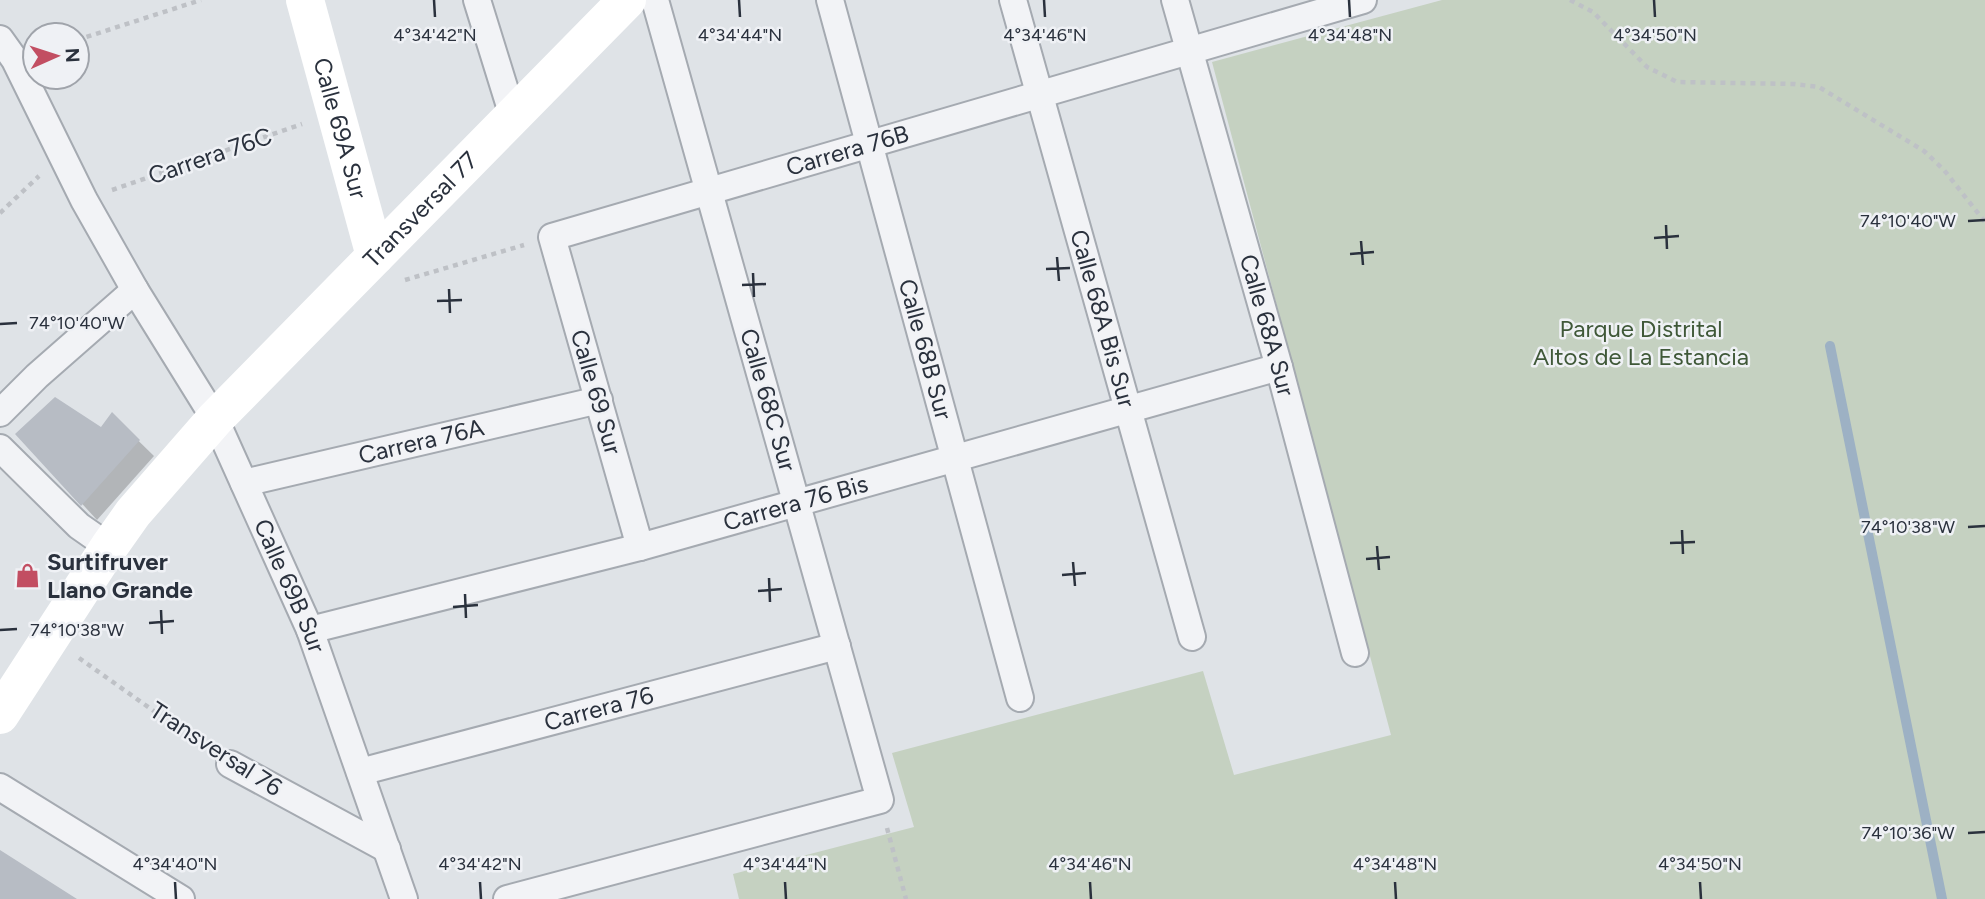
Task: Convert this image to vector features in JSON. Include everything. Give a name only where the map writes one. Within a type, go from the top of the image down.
[{"type":"street","name":"Calle 69A Sur","points":[[305,0],[336,112],[385,269]]},
{"type":"street","points":[[477,0],[513,116]]},
{"type":"street","name":"Transversal 77","points":[[0,715],[133,513],[215,419],[385,269],[513,116],[627,0]]},
{"type":"street","name":"Calle 68C Sur","points":[[655,0],[880,800]]},
{"type":"street","name":"Calle 68B Sur","points":[[830,0],[1020,698]]},
{"type":"street","name":"Calle 68A Bis Sur","points":[[1013,0],[1192,637]]},
{"type":"street","name":"Calle 68A Sur","points":[[1175,0],[1279,367],[1355,653]]},
{"type":"street","name":"Carrera 76B","points":[[552,237],[1363,0]]},
{"type":"street","name":"Calle 69B Sur","points":[[0,39],[15,60],[84,200],[135,290],[215,419],[310,630],[404,899]]},
{"type":"street","name":"Calle 69 Sur","points":[[552,237],[640,547]]},
{"type":"street","points":[[0,413],[37,376],[135,290]]},
{"type":"street","name":"Carrera 76 Bis","points":[[310,630],[640,547],[1279,367]]},
{"type":"street","name":"Carrera 76A","points":[[244,483],[598,400]]},
{"type":"street","points":[[0,448],[79,526],[109,547]]},
{"type":"street","name":"Carrera 76","points":[[360,772],[837,646]]},
{"type":"street","name":"Transversal 76","points":[[230,764],[387,849]]},
{"type":"street","points":[[0,787],[181,899]]},
{"type":"street","points":[[507,899],[880,800]]},
{"type":"path","points":[[91,35],[201,0]]},
{"type":"path","points":[[1570,0],[1593,12],[1647,67],[1676,82],[1794,84],[1819,87],[1924,151],[1944,170],[1985,222]]},
{"type":"path","name":"Carrera 76C","points":[[84,200],[336,112]]},
{"type":"path","points":[[0,213],[63,155]]},
{"type":"path","points":[[385,269],[552,237]]},
{"type":"path","name":"Transversal 76","points":[[51,638],[230,764]]},
{"type":"path","points":[[880,800],[906,899]]},
{"type":"green space","name":"Parque Distrital Altos de La Estancia","points":[[1442,0],[1985,0],[1985,899],[739,899],[733,874],[914,827],[892,753],[1203,671],[1234,775],[1391,735],[1212,62]]},
{"type":"building","points":[[55,397],[101,427],[112,412],[140,440],[81,506],[15,434]]},
{"type":"building","points":[[0,850],[77,899],[0,899]]},
{"type":"waterway","points":[[1830,346],[1942,899]]},
{"type":"place","name":"Surtifruver Llano Grande","points":[[27,576]]}]
